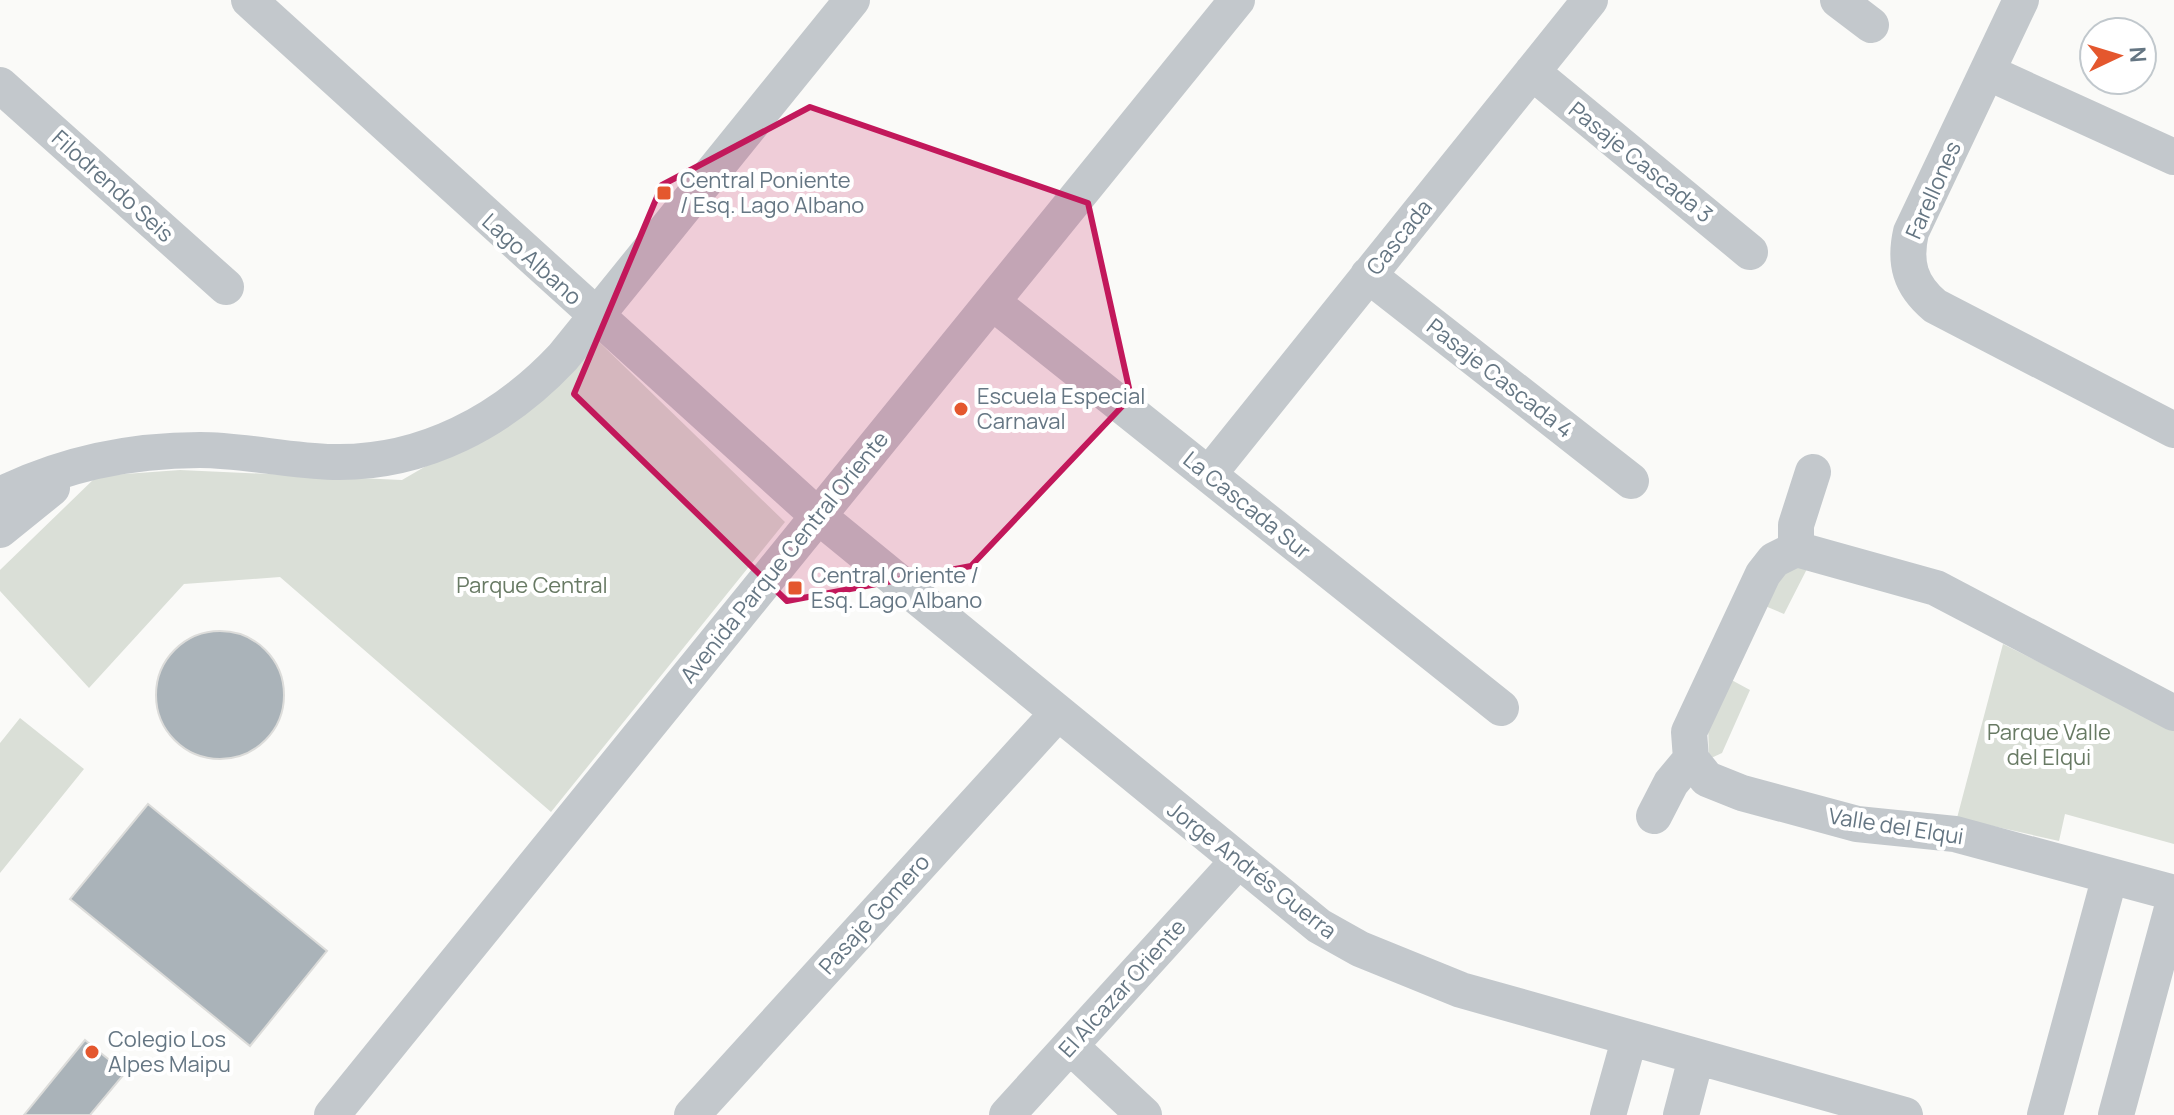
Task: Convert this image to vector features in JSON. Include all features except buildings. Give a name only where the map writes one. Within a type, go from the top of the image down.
[{"type":"street","name":"Lago Albano","points":[[249,0],[817,515]]},
{"type":"street","points":[[0,495],[53,473],[102,459],[179,451],[335,462],[406,454],[459,435],[503,412],[541,381],[852,0]]},
{"type":"street","name":"Avenida Parque Central Oriente","points":[[332,1115],[1237,0]]},
{"type":"street","name":"Cascada","points":[[1209,474],[1590,0]]},
{"type":"street","points":[[1838,0],[1871,25]]},
{"type":"street","name":"Farellones","points":[[2021,0],[1911,232],[1907,263],[1912,279],[1935,306],[2174,430]]},
{"type":"street","name":"Pasaje Cascada 3","points":[[1532,72],[1750,252]]},
{"type":"street","points":[[1987,72],[2174,157]]},
{"type":"street","name":"Filodrendo Seis","points":[[2,89],[226,287]]},
{"type":"street","name":"Pasaje Cascada 4","points":[[1368,275],[1631,481]]},
{"type":"street","name":"La Cascada Sur","points":[[992,302],[1501,708]]},
{"type":"street","points":[[0,530],[55,486],[102,459]]},
{"type":"street","points":[[1796,549],[1796,525],[1813,472]]},
{"type":"street","name":"Jorge Andrés Guerra","points":[[817,515],[1237,862],[1319,926],[1360,949],[1461,990],[1629,1040],[1905,1115]]},
{"type":"street","points":[[1654,816],[1671,783],[1691,759],[1688,746],[1694,719],[1763,574],[1774,560],[1796,549],[1903,576],[1936,588],[2174,713]]},
{"type":"street","name":"Pasaje Gomero","points":[[692,1115],[1057,714]]},
{"type":"street","name":"Valle del Elqui","points":[[1691,759],[1707,779],[1742,793],[1857,824],[1955,834],[2174,893]]},
{"type":"street","name":"El Alcazar Oriente","points":[[1007,1115],[1237,862]]},
{"type":"street","points":[[2045,1115],[2110,876]]},
{"type":"street","points":[[2116,1115],[2174,901]]},
{"type":"street","points":[[1608,1115],[1629,1040]]},
{"type":"street","points":[[1070,1046],[1144,1115]]},
{"type":"street","points":[[1681,1115],[1696,1058]]},
{"type":"highlighted area","points":[[810,107],[1088,203],[1131,397],[971,566],[787,601],[574,394],[662,185]]},
{"type":"green space","name":"Parque Central","points":[[593,336],[785,522],[551,812],[280,577],[184,584],[89,688],[0,591],[0,570],[97,476],[180,470],[402,480],[531,405]]},
{"type":"green space","points":[[1790,562],[1809,565],[1784,614],[1758,603]]},
{"type":"green space","name":"Parque Valle del Elqui","points":[[2003,644],[2174,729],[2174,844],[2065,814],[2059,841],[1957,818]]},
{"type":"green space","points":[[1726,677],[1750,690],[1722,753],[1709,759],[1708,723]]},
{"type":"green space","points":[[20,718],[84,769],[0,873],[0,743]]},
{"type":"place","name":"Central Poniente / Esq. Lago Albano","points":[[664,193]]},
{"type":"place","name":"Escuela Especial Carnaval","points":[[961,409]]},
{"type":"place","name":"Central Oriente / Esq. Lago Albano","points":[[795,588]]},
{"type":"place","name":"Colegio Los Alpes Maipu","points":[[92,1052]]}]
